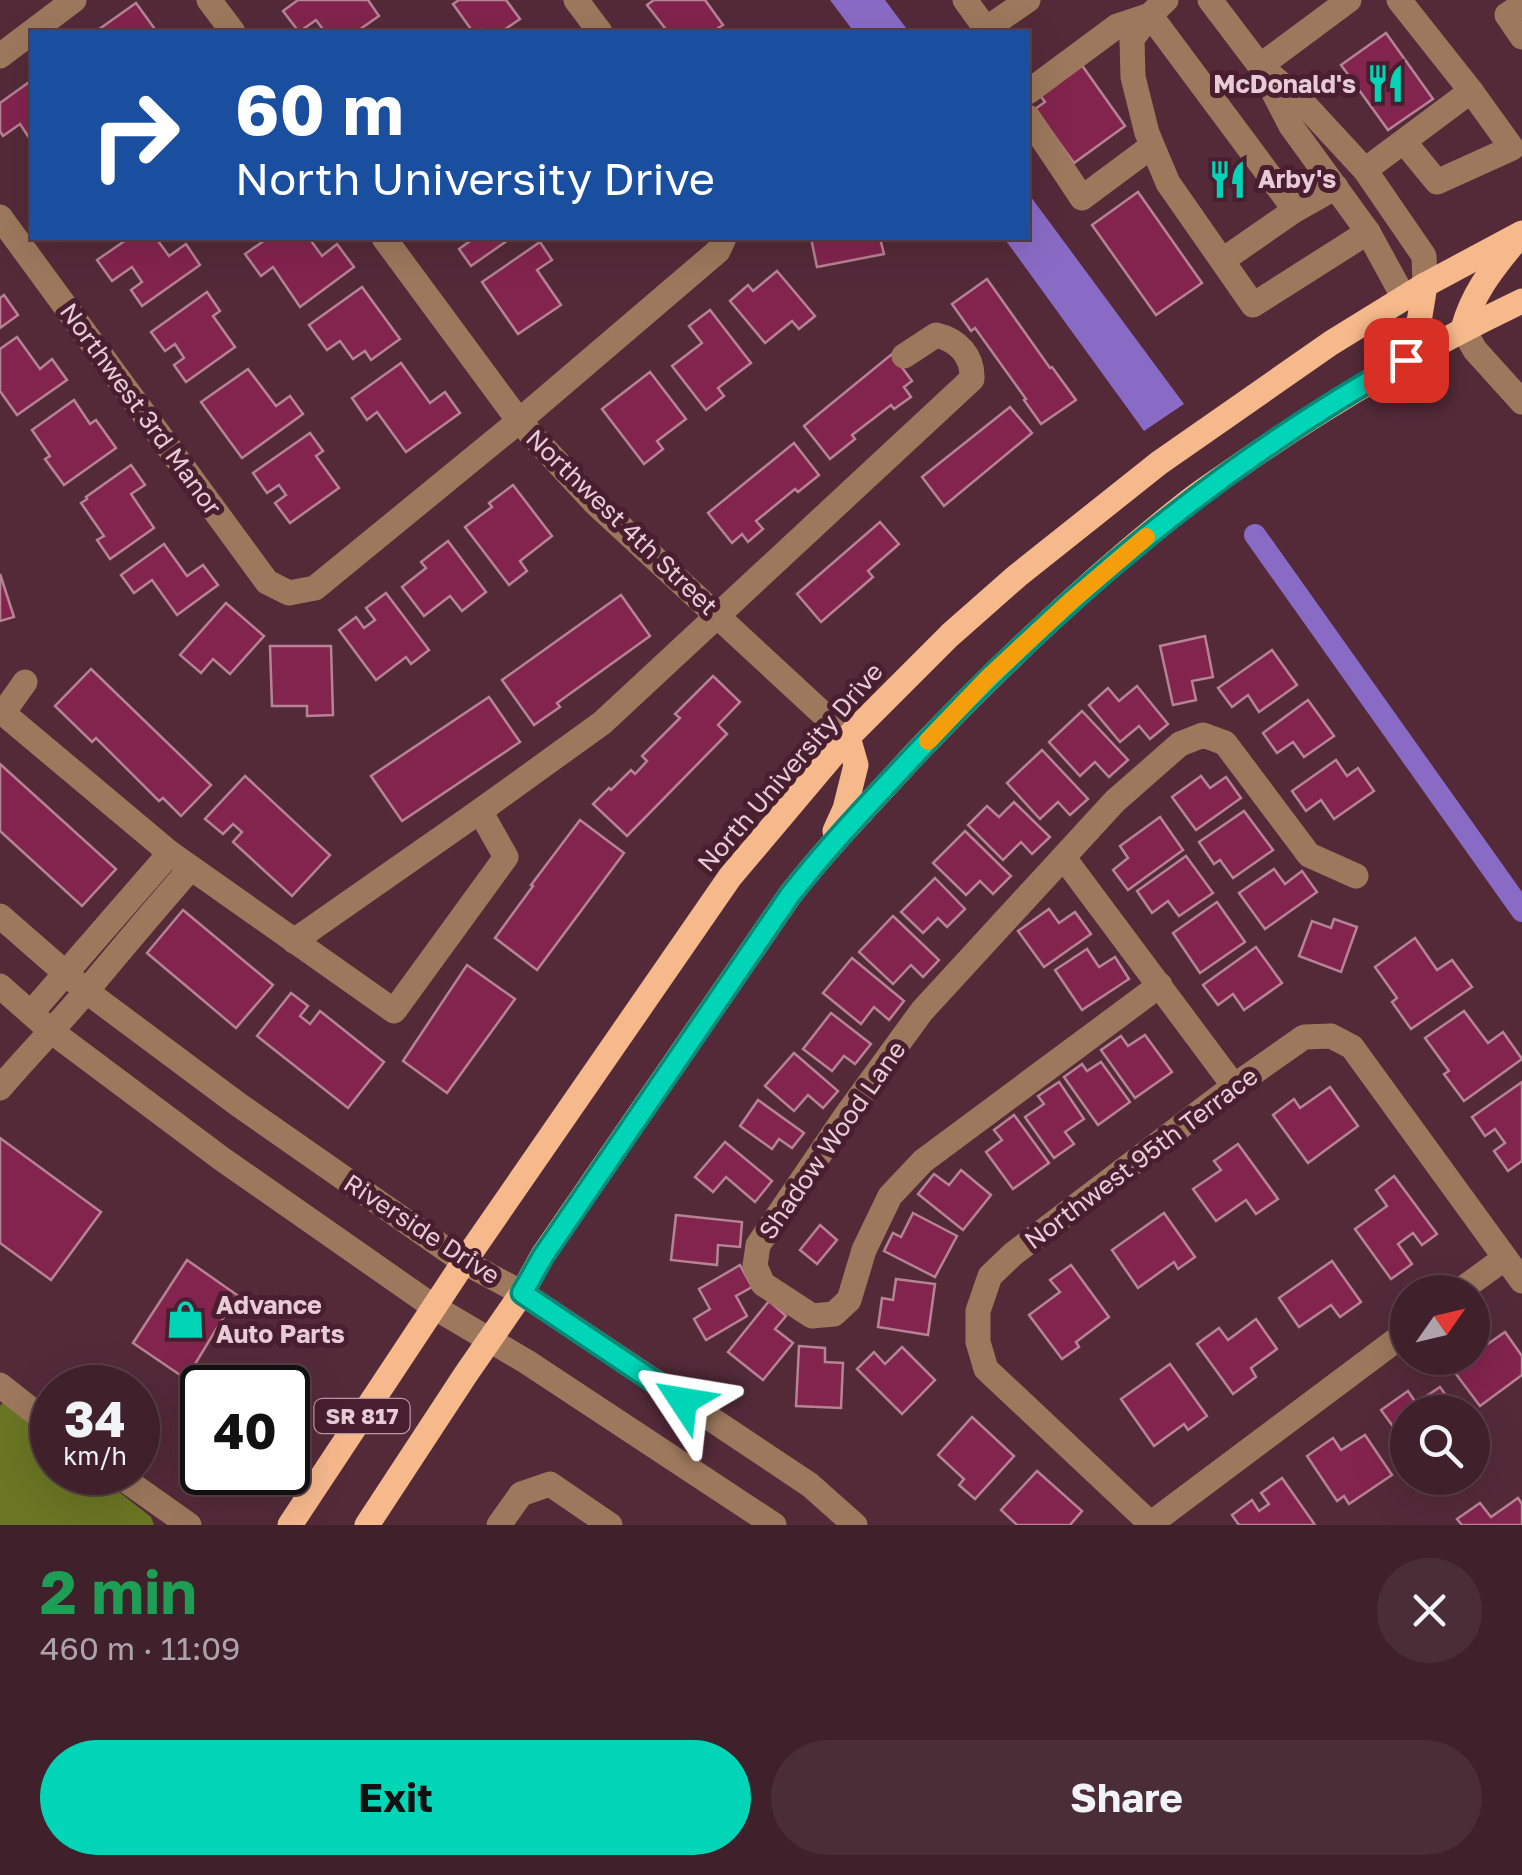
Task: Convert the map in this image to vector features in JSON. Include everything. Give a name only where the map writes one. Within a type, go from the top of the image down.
[{"type":"main road","name":"North University Drive","points":[[290,1525],[464,1262],[730,876],[848,738],[950,635],[1040,555],[1158,463],[1331,343],[1522,233]]},
{"type":"main road","points":[[1463,329],[1469,306],[1483,280],[1522,233]]},
{"type":"main road","points":[[1378,376],[1419,322],[1414,292]]},
{"type":"main road","name":"SR 817","points":[[367,1525],[543,1256],[790,895],[826,849],[988,678],[1186,503],[1295,427],[1378,376],[1522,301]]},
{"type":"main road","points":[[826,849],[845,809],[856,765],[848,738]]},
{"type":"street","points":[[34,30],[74,0]]},
{"type":"street","points":[[209,0],[232,30]]},
{"type":"street","points":[[576,0],[598,30]]},
{"type":"street","points":[[966,0],[986,29],[1028,0]]},
{"type":"street","points":[[1210,0],[1260,66],[1292,126],[1414,292]]},
{"type":"street","points":[[1260,66],[1349,0]]},
{"type":"street","points":[[1399,0],[1512,148],[1437,182],[1404,143]]},
{"type":"street","points":[[1030,91],[1117,26],[1158,8]]},
{"type":"street","points":[[1158,8],[1132,40],[1133,77],[1152,146],[1168,183],[1252,305],[1368,232]]},
{"type":"street","points":[[1158,8],[1295,210]]},
{"type":"street","points":[[0,56],[30,33]]},
{"type":"street","points":[[1260,66],[1305,104],[1365,170],[1424,256],[1414,292]]},
{"type":"street","points":[[1365,170],[1471,91]]},
{"type":"street","points":[[1030,120],[1082,198],[1152,146]]},
{"type":"street","points":[[1223,260],[1336,187]]},
{"type":"street","name":"Northwest 3rd Manor","points":[[0,217],[267,582],[289,593],[315,588],[519,421]]},
{"type":"street","name":"Northwest 4th Street","points":[[385,240],[519,421],[594,502],[848,738]]},
{"type":"street","points":[[519,421],[718,251],[723,240]]},
{"type":"street","points":[[1463,329],[1474,350],[1522,402]]},
{"type":"street","points":[[294,941],[602,724],[972,379],[968,358],[950,338],[936,335],[904,356]]},
{"type":"street","points":[[25,682],[3,713],[181,860],[394,1011],[506,857],[480,811]]},
{"type":"street","name":"Shadow Wood Lane","points":[[1160,985],[923,1162],[890,1196],[864,1250],[849,1300],[834,1314],[812,1316],[763,1284],[755,1266],[758,1245],[922,1011],[1115,800],[1180,744],[1203,735],[1225,744],[1309,855],[1356,876]]},
{"type":"street","points":[[1064,858],[1234,1086]]},
{"type":"street","points":[[31,1013],[65,973],[181,860]]},
{"type":"street","points":[[0,1088],[86,991],[181,860]]},
{"type":"street","name":"Riverside Drive","points":[[0,916],[86,991],[239,1106],[464,1262],[522,1293],[810,1485],[855,1525]]},
{"type":"street","points":[[0,986],[51,1031],[222,1159],[434,1307],[774,1525]]},
{"type":"street","name":"Northwest 95th Terrace","points":[[1150,1525],[986,1369],[978,1342],[978,1311],[990,1276],[1013,1254],[1234,1086],[1304,1037],[1331,1036],[1352,1047],[1505,1258]]},
{"type":"street","points":[[1482,1275],[1505,1258],[1522,1281]]},
{"type":"street","points":[[1150,1525],[1390,1344]]},
{"type":"street","points":[[0,1384],[30,1408]]},
{"type":"street","points":[[499,1525],[521,1494],[550,1484],[610,1525]]},
{"type":"street","points":[[147,1495],[189,1525]]},
{"type":"green space","points":[[4,1401],[30,1422],[30,1495],[123,1495],[151,1517],[154,1525],[0,1525],[0,1406]]},
{"type":"shaded area","points":[[830,0],[885,0],[908,30],[852,30]]},
{"type":"shaded area","points":[[1030,196],[1184,404],[1144,431],[1005,240],[1030,240]]},
{"type":"building","points":[[298,0],[368,0],[379,16],[359,30],[324,30],[316,20],[297,30],[283,11]]},
{"type":"building","points":[[459,0],[506,0],[520,19],[504,30],[472,30],[453,4]]},
{"type":"building","points":[[654,0],[705,0],[723,25],[715,30],[666,30],[647,5]]},
{"type":"building","points":[[136,3],[156,30],[98,30]]},
{"type":"building","points":[[1386,33],[1433,99],[1388,130],[1341,65]]},
{"type":"building","points":[[1081,64],[1125,126],[1074,163],[1035,109],[1045,102],[1039,94]]},
{"type":"building","points":[[30,81],[30,139],[20,124],[3,136],[0,103]]},
{"type":"building","points":[[1138,192],[1202,283],[1156,315],[1092,225]]},
{"type":"building","points":[[126,240],[157,240],[169,256],[186,244],[200,265],[142,306],[131,290],[142,282],[132,267],[112,281],[97,260]]},
{"type":"building","points":[[265,240],[310,240],[322,256],[337,244],[354,267],[300,307],[273,267],[261,276],[245,254]]},
{"type":"building","points":[[508,240],[471,266],[459,249],[470,241]]},
{"type":"building","points":[[811,240],[880,240],[884,254],[817,267]]},
{"type":"building","points":[[540,242],[552,260],[537,270],[561,305],[518,334],[482,282]]},
{"type":"building","points":[[777,271],[815,316],[799,329],[792,321],[765,343],[730,301],[748,285],[753,291]]},
{"type":"building","points":[[987,279],[1076,400],[1041,424],[975,328],[971,331],[952,304]]},
{"type":"building","points":[[362,287],[400,339],[371,360],[365,351],[353,359],[340,341],[327,350],[309,325]]},
{"type":"building","points":[[207,292],[220,311],[213,316],[235,347],[186,382],[174,365],[184,358],[175,344],[165,351],[151,332]]},
{"type":"building","points":[[4,295],[18,315],[0,328],[0,298]]},
{"type":"building","points":[[710,310],[751,363],[718,388],[724,396],[706,410],[672,366],[702,343],[689,326]]},
{"type":"building","points":[[17,337],[40,369],[52,359],[67,380],[17,415],[0,391],[0,349]]},
{"type":"building","points":[[892,354],[912,381],[904,387],[911,397],[894,409],[891,405],[852,435],[855,439],[830,459],[804,426]]},
{"type":"building","points":[[401,363],[430,403],[445,392],[460,413],[406,452],[377,412],[367,420],[352,398]]},
{"type":"building","points":[[248,369],[276,406],[290,396],[303,414],[242,458],[201,402]]},
{"type":"building","points":[[650,372],[686,419],[657,441],[663,449],[644,464],[602,409]]},
{"type":"building","points":[[74,400],[90,424],[96,420],[116,448],[64,485],[45,459],[50,456],[32,430]]},
{"type":"building","points":[[1010,407],[1032,433],[944,506],[922,477]]},
{"type":"building","points":[[310,433],[323,451],[316,456],[339,488],[290,523],[275,503],[286,495],[279,485],[267,493],[253,473]]},
{"type":"building","points":[[794,443],[819,475],[756,521],[763,529],[748,542],[742,534],[732,543],[708,513]]},
{"type":"building","points":[[131,465],[145,485],[131,494],[154,528],[110,559],[97,540],[104,536],[81,503]]},
{"type":"building","points":[[513,485],[552,536],[520,561],[527,571],[509,585],[465,527]]},
{"type":"building","points":[[880,522],[899,544],[868,571],[873,577],[821,622],[797,594]]},
{"type":"building","points":[[448,541],[486,592],[462,611],[450,596],[424,616],[402,587],[426,568],[421,562]]},
{"type":"building","points":[[164,544],[187,576],[203,565],[218,585],[177,615],[152,580],[134,593],[121,575]]},
{"type":"building","points":[[0,574],[14,617],[0,621]]},
{"type":"building","points":[[386,593],[429,650],[411,664],[406,657],[376,680],[339,630],[356,617],[364,628],[375,620],[366,608]]},
{"type":"building","points":[[621,595],[650,636],[557,703],[560,707],[534,725],[502,680]]},
{"type":"building","points":[[226,603],[264,636],[230,674],[213,659],[201,673],[180,655]]},
{"type":"building","points":[[1205,636],[1213,677],[1192,681],[1196,700],[1173,705],[1160,646]]},
{"type":"building","points":[[270,646],[331,646],[333,715],[307,716],[307,706],[272,706]]},
{"type":"building","points":[[1272,650],[1297,685],[1259,712],[1248,695],[1232,707],[1218,688]]},
{"type":"building","points":[[91,669],[211,785],[181,816],[163,798],[159,801],[96,738],[92,742],[55,706]]},
{"type":"building","points":[[713,676],[740,702],[718,725],[727,734],[627,836],[593,804],[631,770],[635,774],[647,761],[642,756],[680,718],[675,714]]},
{"type":"building","points":[[1137,686],[1168,724],[1150,739],[1139,726],[1120,742],[1089,705],[1108,688],[1119,701]]},
{"type":"building","points":[[489,697],[520,742],[402,821],[371,776]]},
{"type":"building","points":[[1308,700],[1334,736],[1304,757],[1293,742],[1277,753],[1263,733]]},
{"type":"building","points":[[1082,711],[1128,760],[1109,777],[1095,762],[1080,776],[1049,742]]},
{"type":"building","points":[[1042,750],[1088,799],[1070,815],[1058,802],[1040,819],[1007,783]]},
{"type":"building","points":[[1336,760],[1347,776],[1358,768],[1374,791],[1334,819],[1321,800],[1306,811],[1292,791]]},
{"type":"building","points":[[0,764],[116,869],[82,906],[0,831]]},
{"type":"building","points":[[245,776],[330,855],[292,896],[233,842],[242,832],[233,824],[223,834],[205,819]]},
{"type":"building","points":[[1201,776],[1210,788],[1226,777],[1241,798],[1196,830],[1172,797]]},
{"type":"building","points":[[1014,802],[1050,837],[1032,854],[1021,842],[1003,860],[968,825],[987,806],[999,817]]},
{"type":"building","points":[[1244,811],[1273,850],[1233,878],[1220,860],[1214,864],[1199,842]]},
{"type":"building","points":[[1160,817],[1183,850],[1128,890],[1113,870],[1128,858],[1120,846]]},
{"type":"building","points":[[580,820],[624,853],[537,970],[495,938]]},
{"type":"building","points":[[965,831],[1011,876],[993,894],[980,881],[966,895],[933,863]]},
{"type":"building","points":[[1186,856],[1213,893],[1179,916],[1168,901],[1152,913],[1137,891]]},
{"type":"building","points":[[1274,869],[1285,884],[1302,871],[1317,892],[1265,929],[1239,893]]},
{"type":"building","points":[[935,878],[965,909],[947,927],[938,918],[923,933],[901,912]]},
{"type":"building","points":[[1217,902],[1245,942],[1200,973],[1173,933]]},
{"type":"building","points":[[1049,909],[1059,923],[1075,912],[1091,934],[1044,967],[1018,931]]},
{"type":"building","points":[[183,910],[273,985],[236,1028],[147,953]]},
{"type":"building","points":[[893,916],[939,960],[923,977],[911,965],[893,984],[859,952]]},
{"type":"building","points":[[1334,919],[1357,927],[1341,972],[1299,956],[1312,921],[1331,928]]},
{"type":"building","points":[[1415,938],[1437,970],[1452,960],[1472,987],[1411,1029],[1392,1002],[1397,998],[1375,967]]},
{"type":"building","points":[[1256,947],[1282,983],[1244,1010],[1233,994],[1218,1005],[1203,985]]},
{"type":"building","points":[[1087,949],[1099,967],[1115,957],[1129,979],[1082,1010],[1055,970]]},
{"type":"building","points":[[852,958],[904,1001],[889,1020],[874,1007],[861,1024],[823,993]]},
{"type":"building","points":[[467,965],[515,999],[447,1093],[403,1061]]},
{"type":"building","points":[[291,993],[308,1006],[300,1016],[310,1024],[320,1011],[384,1062],[348,1108],[257,1036]]},
{"type":"building","points":[[1464,1011],[1488,1043],[1503,1032],[1522,1059],[1464,1101],[1444,1074],[1449,1071],[1425,1038]]},
{"type":"building","points":[[831,1013],[871,1044],[855,1064],[844,1056],[832,1071],[803,1049]]},
{"type":"building","points":[[1145,1035],[1172,1072],[1135,1098],[1101,1050],[1121,1036],[1128,1046]]},
{"type":"building","points":[[794,1053],[838,1091],[823,1108],[808,1095],[794,1111],[765,1086]]},
{"type":"building","points":[[1101,1062],[1130,1102],[1098,1125],[1064,1077],[1082,1064],[1087,1071]]},
{"type":"building","points":[[1059,1082],[1084,1119],[1065,1132],[1074,1144],[1054,1158],[1025,1117],[1044,1104],[1038,1096]]},
{"type":"building","points":[[1522,1082],[1522,1161],[1508,1171],[1494,1151],[1505,1143],[1495,1129],[1485,1136],[1472,1117]]},
{"type":"building","points":[[1330,1087],[1358,1126],[1308,1163],[1273,1115],[1294,1099],[1300,1108]]},
{"type":"building","points":[[758,1100],[804,1133],[792,1148],[779,1139],[772,1149],[740,1126]]},
{"type":"building","points":[[1014,1115],[1049,1163],[1013,1189],[986,1152],[1002,1140],[994,1130]]},
{"type":"building","points":[[0,1138],[101,1212],[51,1280],[0,1243]]},
{"type":"building","points":[[725,1142],[772,1181],[755,1202],[726,1177],[713,1192],[695,1177]]},
{"type":"building","points":[[1238,1144],[1278,1199],[1256,1214],[1246,1200],[1216,1221],[1193,1189],[1221,1170],[1214,1161]]},
{"type":"building","points":[[961,1170],[991,1195],[963,1230],[918,1194],[934,1174],[949,1185]]},
{"type":"building","points":[[1394,1176],[1437,1234],[1422,1245],[1413,1233],[1398,1244],[1412,1264],[1390,1278],[1355,1229],[1387,1206],[1376,1190]]},
{"type":"building","points":[[913,1213],[957,1236],[935,1277],[884,1251],[893,1233],[901,1237]]},
{"type":"building","points":[[1164,1213],[1195,1257],[1178,1269],[1174,1262],[1138,1288],[1112,1250]]},
{"type":"building","points":[[676,1215],[742,1222],[740,1247],[718,1245],[717,1265],[671,1260]]},
{"type":"building","points":[[820,1225],[837,1240],[817,1264],[800,1250]]},
{"type":"building","name":"Advance Auto Parts","points":[[187,1260],[237,1295],[194,1365],[180,1365],[180,1375],[133,1343]]},
{"type":"building","points":[[1332,1261],[1361,1302],[1340,1317],[1331,1305],[1299,1327],[1279,1298]]},
{"type":"building","points":[[740,1265],[752,1287],[736,1296],[747,1316],[706,1340],[694,1319],[710,1309],[699,1289]]},
{"type":"building","points":[[1071,1265],[1109,1317],[1076,1342],[1079,1347],[1062,1359],[1029,1315],[1060,1292],[1050,1280]]},
{"type":"building","points":[[896,1279],[935,1284],[928,1335],[878,1327],[882,1298],[893,1300]]},
{"type":"building","points":[[769,1301],[786,1316],[775,1329],[793,1343],[763,1380],[728,1352]]},
{"type":"building","points":[[1256,1319],[1277,1349],[1251,1368],[1256,1377],[1233,1394],[1197,1344],[1219,1328],[1228,1340]]},
{"type":"building","points":[[1505,1332],[1522,1356],[1522,1375],[1490,1399],[1490,1395],[1472,1395],[1457,1375],[1490,1375],[1490,1342]]},
{"type":"building","points":[[799,1346],[825,1348],[825,1362],[843,1363],[841,1408],[796,1406]]},
{"type":"building","points":[[902,1347],[935,1380],[902,1414],[857,1369],[874,1352],[885,1364]]},
{"type":"building","points":[[1170,1364],[1207,1416],[1188,1430],[1184,1424],[1154,1446],[1121,1399]]},
{"type":"building","points":[[1440,1387],[1446,1395],[1428,1395]]},
{"type":"building","points":[[1390,1404],[1390,1422],[1381,1410]]},
{"type":"building","points":[[972,1417],[1014,1456],[975,1499],[959,1485],[964,1479],[938,1455]]},
{"type":"building","points":[[1365,1435],[1390,1476],[1349,1504],[1344,1496],[1337,1501],[1307,1456],[1333,1438],[1341,1450]]},
{"type":"building","points":[[1037,1471],[1082,1511],[1070,1525],[1017,1525],[1001,1510]]},
{"type":"building","points":[[1282,1478],[1315,1525],[1239,1525],[1232,1515],[1252,1500],[1259,1511],[1269,1504],[1261,1493]]},
{"type":"building","points":[[1518,1498],[1522,1504],[1522,1525],[1462,1525],[1457,1519],[1480,1503],[1491,1517]]},
{"type":"waterway","points":[[1255,535],[1522,911]]},
{"type":"slow traffic","points":[[928,741],[988,678],[1146,537]]},
{"type":"place","name":"McDonald's","points":[[1386,84]]},
{"type":"place","name":"Arby's","points":[[1228,179]]},
{"type":"place","name":"Advance Auto Parts","points":[[186,1319]]},
{"type":"route","points":[[683,1401],[522,1293],[543,1256],[790,895],[826,849],[988,678],[1072,600],[1186,503],[1295,427],[1406,360]]}]
